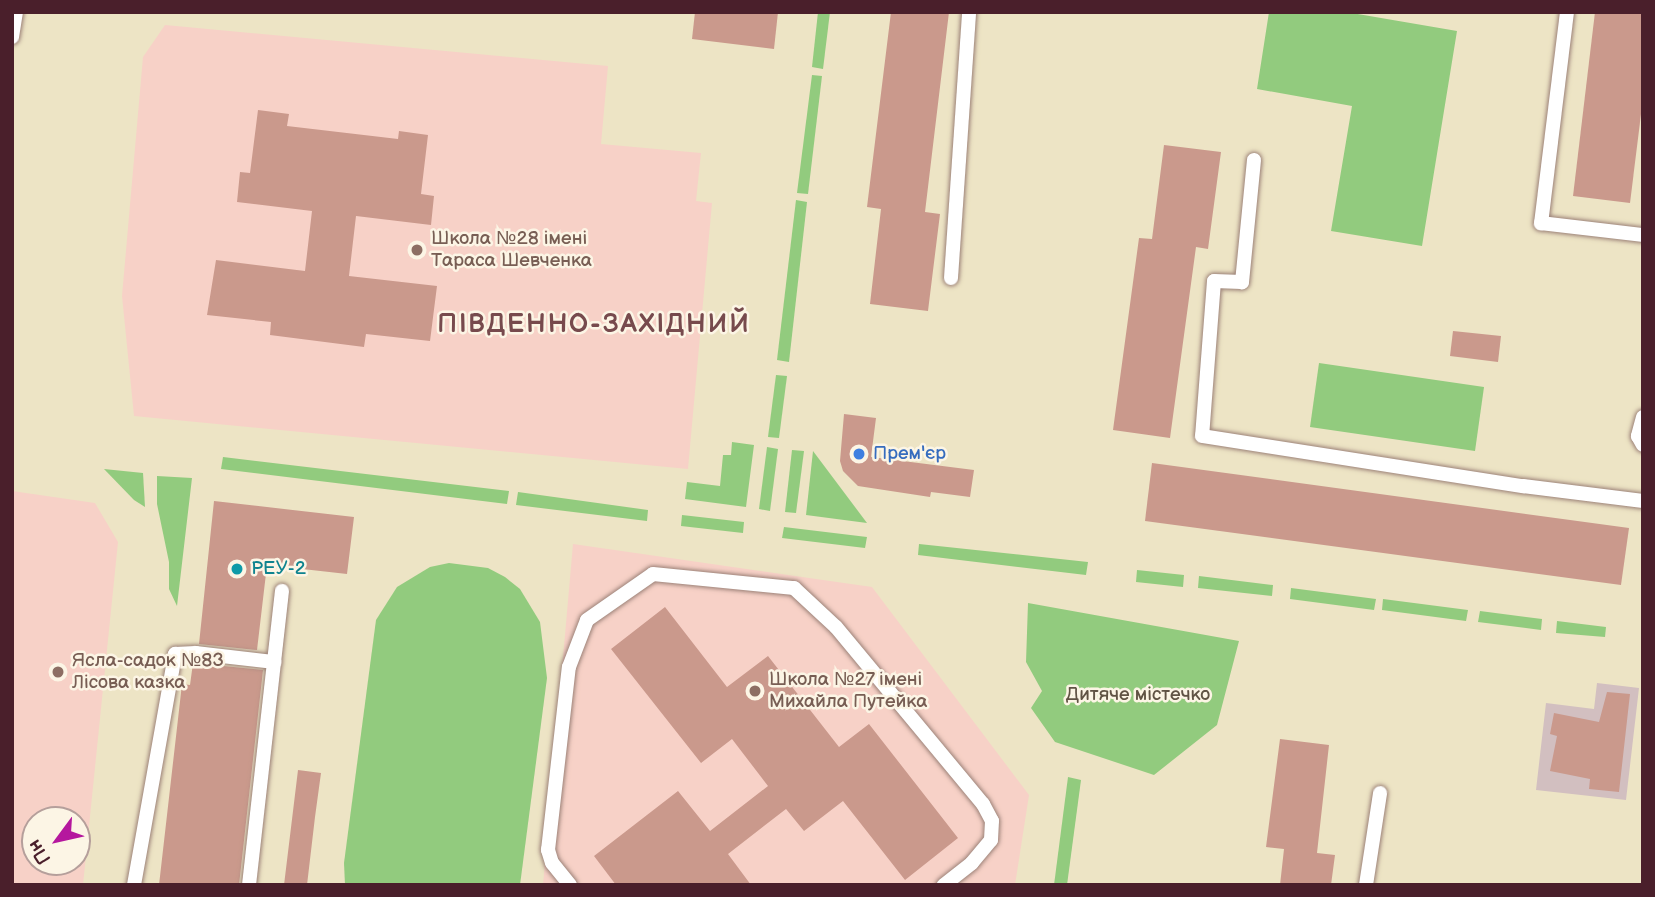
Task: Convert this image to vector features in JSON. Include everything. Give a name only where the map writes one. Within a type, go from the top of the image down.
[{"type":"lane","points":[[12,37],[16,12]]},
{"type":"lane","points":[[951,278],[969,12]]},
{"type":"lane","points":[[1567,12],[1541,223],[1643,235]]},
{"type":"lane","points":[[1254,160],[1242,282],[1214,281],[1202,436],[1523,486],[1643,501]]},
{"type":"lane","points":[[1643,417],[1637,436],[1643,445]]},
{"type":"lane","points":[[570,885],[552,863],[548,850],[569,667],[587,620],[653,574],[794,589],[836,628],[983,804],[992,821],[991,839],[972,863],[944,885]]},
{"type":"lane","points":[[249,885],[282,591]]},
{"type":"lane","points":[[134,885],[175,654],[196,653],[274,662]]},
{"type":"lane","points":[[1366,885],[1380,793]]},
{"type":"shaded area","name":"Школа №28 імені Тараса Шевченка","points":[[165,25],[608,66],[601,144],[701,153],[696,201],[712,203],[688,469],[134,416],[122,296],[143,57]]},
{"type":"shaded area","name":"Ясла-садок №83 Лісова казка","points":[[12,491],[95,503],[118,542],[91,807],[21,806],[21,876],[84,876],[83,885],[12,885]]},
{"type":"shaded area","name":"Школа №27 імені Михайла Путейка","points":[[573,544],[872,587],[1029,795],[1015,885],[543,885]]},
{"type":"shaded area","points":[[1597,683],[1639,688],[1626,800],[1536,790],[1546,703],[1594,709]]},
{"type":"green space","points":[[818,12],[830,12],[823,69],[812,67]]},
{"type":"green space","points":[[1269,12],[1346,12],[1457,31],[1422,246],[1331,231],[1352,106],[1257,89]]},
{"type":"green space","points":[[812,75],[822,76],[808,194],[797,193]]},
{"type":"green space","points":[[796,200],[807,202],[789,362],[777,360]]},
{"type":"green space","points":[[1319,363],[1484,387],[1475,451],[1310,427]]},
{"type":"green space","points":[[776,375],[787,376],[779,438],[768,437]]},
{"type":"green space","points":[[732,442],[754,445],[746,507],[685,499],[687,482],[720,486],[723,455],[731,455]]},
{"type":"green space","points":[[767,447],[778,449],[770,511],[759,509]]},
{"type":"green space","points":[[792,450],[804,451],[796,513],[785,512]]},
{"type":"green space","points":[[813,451],[867,523],[806,515]]},
{"type":"green space","points":[[223,457],[509,491],[507,504],[221,469]]},
{"type":"green space","points":[[104,469],[143,473],[145,507],[134,500]]},
{"type":"green space","points":[[157,476],[192,478],[177,606],[169,589],[169,562],[157,504]]},
{"type":"green space","points":[[518,492],[648,510],[647,521],[516,505]]},
{"type":"green space","points":[[682,515],[744,522],[743,533],[681,526]]},
{"type":"green space","points":[[784,527],[867,537],[865,548],[782,538]]},
{"type":"green space","points":[[919,544],[1088,562],[1086,575],[918,555]]},
{"type":"green space","points":[[449,563],[488,568],[505,577],[520,589],[540,622],[547,678],[520,885],[345,885],[344,863],[376,620],[397,587],[430,567]]},
{"type":"green space","points":[[1137,570],[1184,575],[1183,587],[1136,582]]},
{"type":"green space","points":[[1199,576],[1273,585],[1272,596],[1198,588]]},
{"type":"green space","points":[[1291,588],[1376,599],[1374,610],[1290,599]]},
{"type":"green space","points":[[1383,599],[1468,610],[1466,621],[1382,610]]},
{"type":"green space","name":"Дитяче містечко","points":[[1028,603],[1239,641],[1217,725],[1154,775],[1055,742],[1031,708],[1042,691],[1026,662]]},
{"type":"green space","points":[[1480,611],[1542,619],[1541,630],[1478,622]]},
{"type":"green space","points":[[1557,621],[1606,627],[1605,637],[1556,633]]},
{"type":"green space","points":[[1068,777],[1081,780],[1067,885],[1054,885]]},
{"type":"building","points":[[695,12],[778,12],[774,49],[692,39]]},
{"type":"building","points":[[891,12],[949,12],[925,212],[940,214],[928,311],[870,304],[881,209],[867,207]]},
{"type":"building","points":[[1595,12],[1643,12],[1643,98],[1630,203],[1573,196]]},
{"type":"building","points":[[258,110],[289,114],[287,126],[398,139],[399,131],[428,135],[421,194],[434,196],[431,225],[356,216],[349,276],[437,286],[430,341],[366,334],[364,347],[270,335],[271,322],[207,315],[216,260],[305,271],[312,211],[237,202],[240,172],[250,173]]},
{"type":"building","points":[[1164,145],[1221,152],[1208,249],[1196,247],[1170,438],[1113,430],[1139,238],[1152,239]]},
{"type":"building","points":[[1453,331],[1501,336],[1498,362],[1450,356]]},
{"type":"building","name":"Прем'єр","points":[[844,414],[876,418],[871,457],[974,470],[970,497],[931,492],[930,497],[858,486],[843,471],[840,461]]},
{"type":"building","points":[[1152,463],[1629,528],[1621,585],[1145,521]]},
{"type":"building","name":"РЕУ-2","points":[[214,501],[354,517],[347,574],[267,565],[257,650],[199,644]]},
{"type":"building","points":[[665,607],[727,687],[768,656],[839,747],[869,724],[958,838],[905,880],[843,801],[804,831],[786,809],[728,854],[751,885],[616,885],[594,856],[678,791],[710,831],[768,786],[732,739],[701,763],[611,649]]},
{"type":"building","points":[[193,663],[263,670],[239,885],[159,885],[182,684],[190,685]]},
{"type":"building","points":[[1607,692],[1630,694],[1619,792],[1589,789],[1590,779],[1550,771],[1557,736],[1550,734],[1554,713],[1599,722]]},
{"type":"building","points":[[1280,739],[1329,745],[1317,853],[1335,855],[1331,885],[1280,885],[1284,849],[1266,847]]},
{"type":"building","points":[[298,770],[321,773],[307,885],[284,885]]},
{"type":"place","name":"Школа №28 імені Тараса Шевченка","points":[[417,250]]},
{"type":"place","name":"Прем'єр","points":[[859,454]]},
{"type":"place","name":"РЕУ-2","points":[[237,569]]},
{"type":"place","name":"Ясла-садок №83 Лісова казка","points":[[58,672]]},
{"type":"place","name":"Школа №27 імені Михайла Путейка","points":[[755,691]]},
{"type":"district","name":"ПІВДЕННО-ЗАХІДНИЙ","points":[[594,325]]}]
